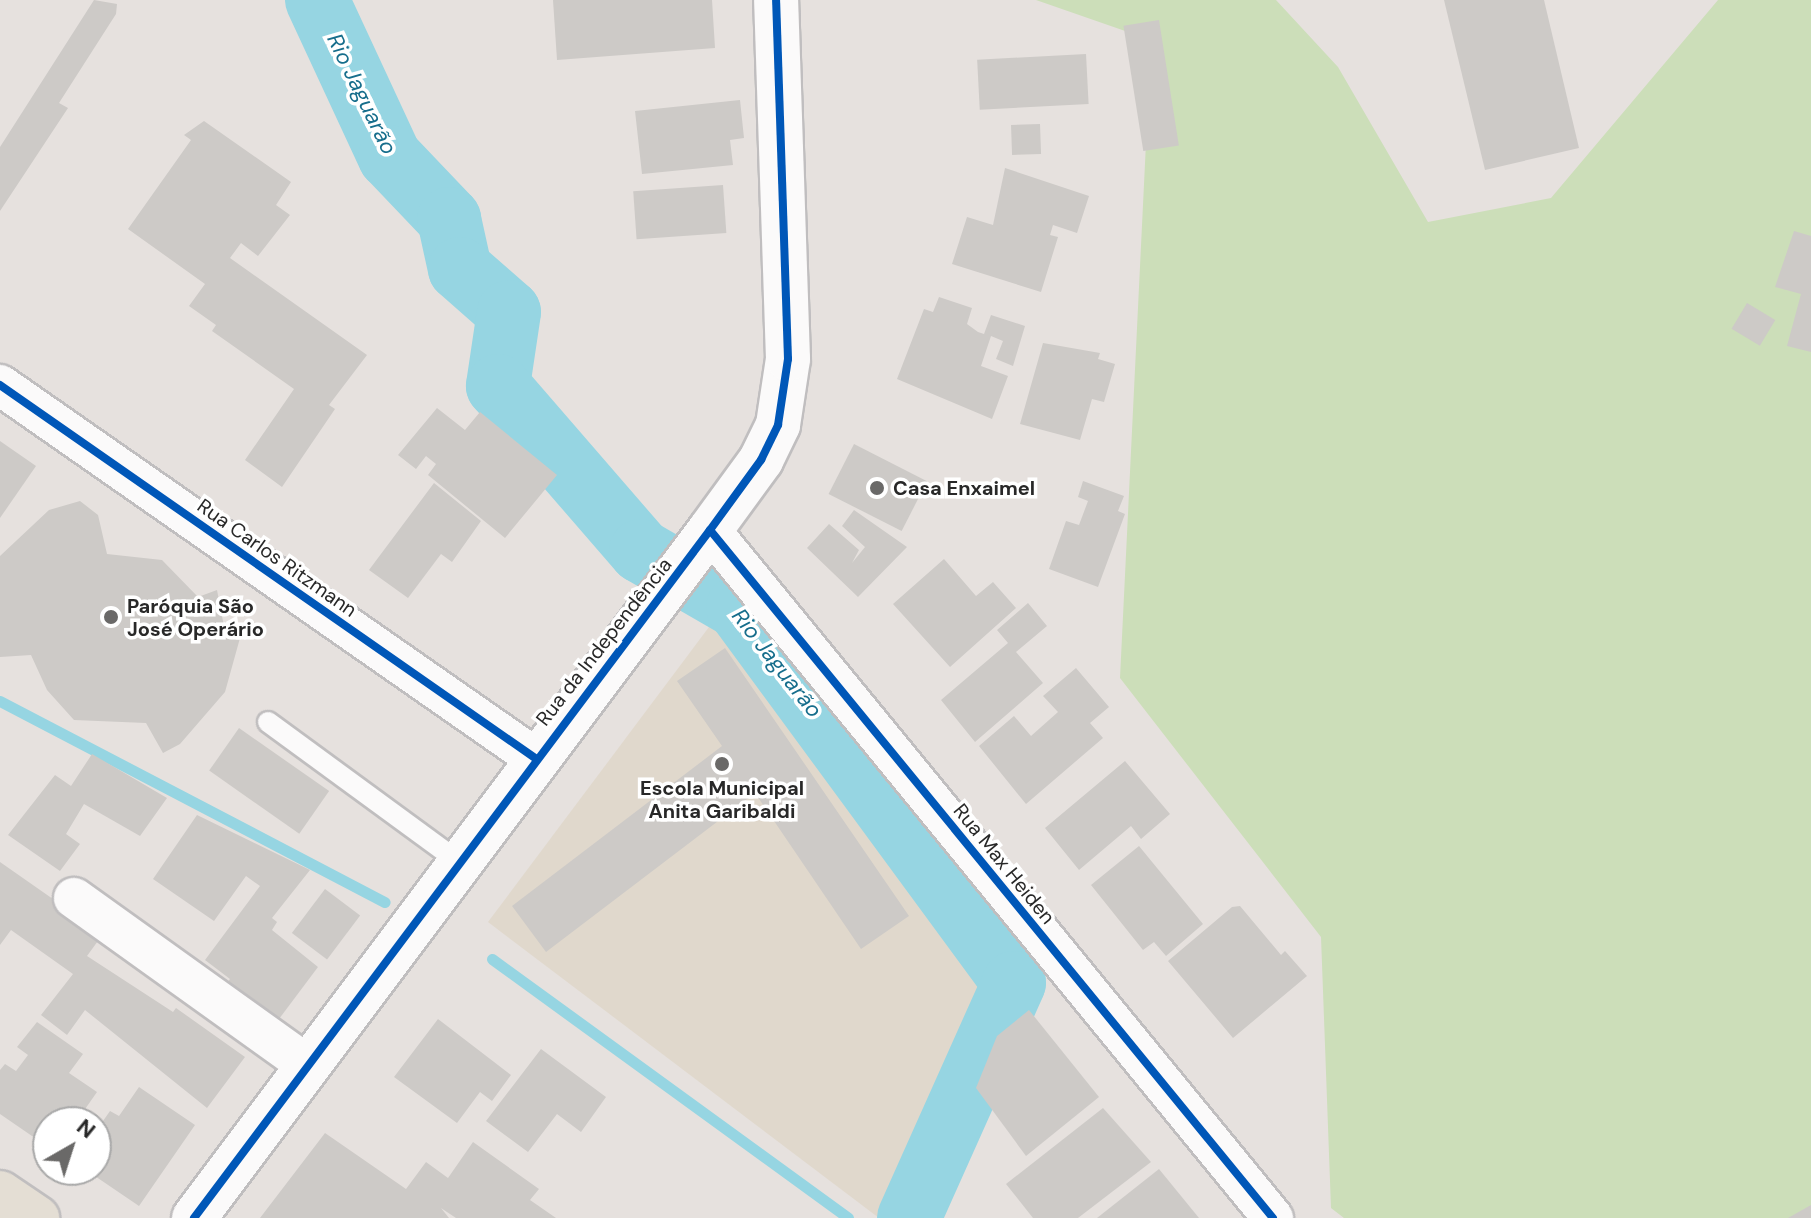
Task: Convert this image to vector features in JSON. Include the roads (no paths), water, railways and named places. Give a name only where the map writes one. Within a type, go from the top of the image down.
[{"type":"main road","points":[[0,1193],[37,1218]]},
{"type":"street","name":"Rua da Independência","points":[[194,1218],[535,758],[699,545],[761,460],[778,425],[786,392],[787,216],[776,0]]},
{"type":"street","name":"Rua Carlos Ritzmann","points":[[0,385],[535,758]]},
{"type":"street","name":"Rua Max Heiden","points":[[699,545],[1273,1218]]},
{"type":"street","points":[[74,898],[307,1065]]},
{"type":"lane","points":[[268,722],[458,861]]},
{"type":"waterway","name":"Rio Jaguarão","points":[[317,0],[390,157],[449,219],[460,269],[509,312],[498,386],[641,551],[738,607],[1014,983],[909,1218]]},
{"type":"waterway","points":[[0,701],[385,902]]},
{"type":"waterway","points":[[492,959],[848,1218]]},
{"type":"place","name":"Casa Enxaimel","points":[[877,488]]},
{"type":"place","name":"Paróquia São José Operário","points":[[111,617]]},
{"type":"place","name":"Escola Municipal Anita Garibaldi","points":[[722,764]]}]
